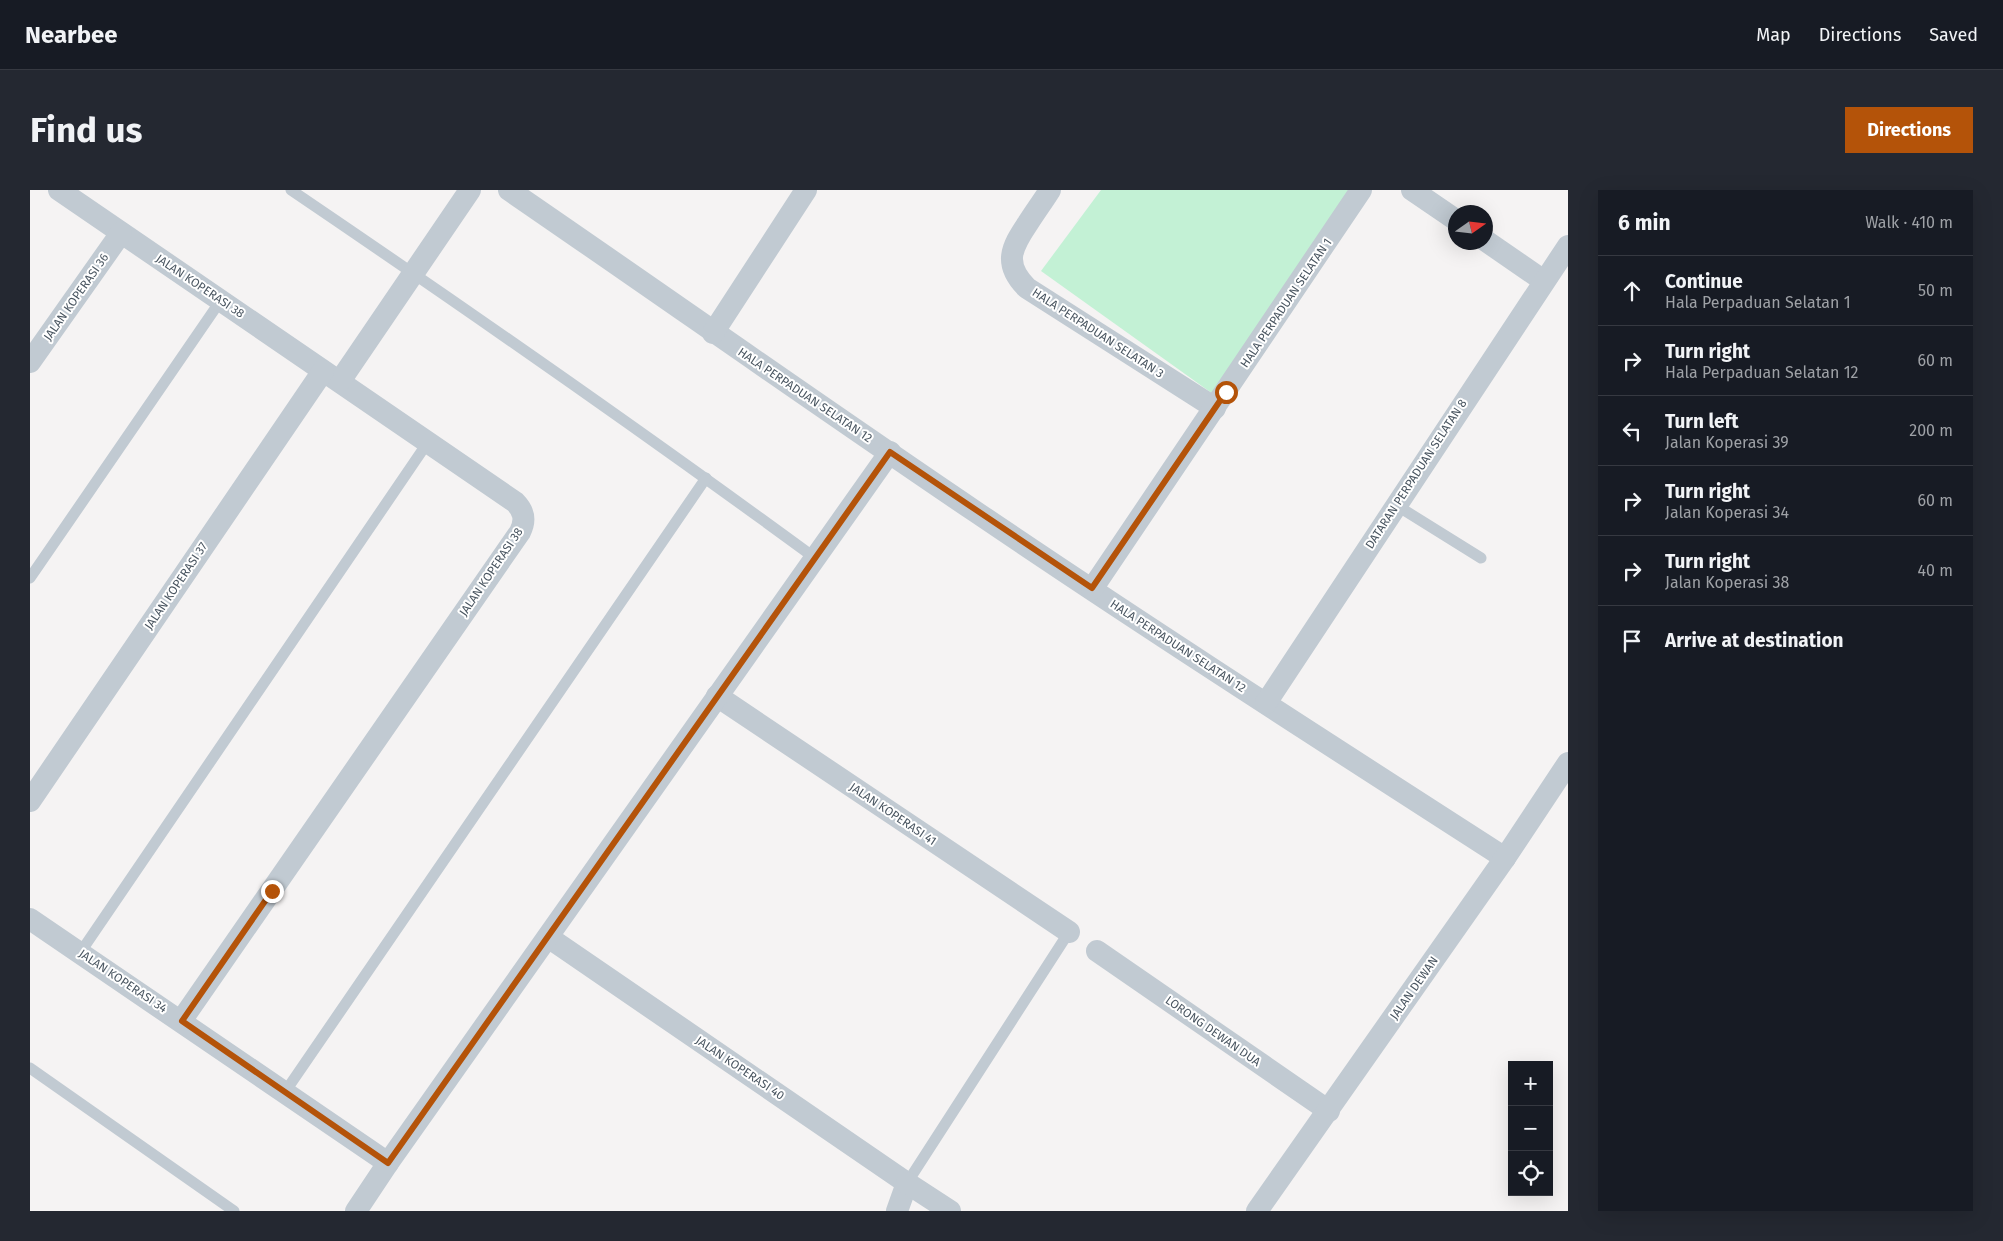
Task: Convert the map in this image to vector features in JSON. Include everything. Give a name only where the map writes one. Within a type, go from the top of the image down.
[{"type":"street","name":"JALAN KOPERASI 38","points":[[59,190],[514,502],[524,516],[524,524],[509,549],[182,1021]]},
{"type":"street","name":"JALAN KOPERASI 37","points":[[30,801],[331,376],[414,273],[470,190]]},
{"type":"street","points":[[713,333],[806,190]]},
{"type":"street","name":"HALA PERPADUAN SELATAN 3","points":[[1050,190],[1017,239],[1012,252],[1012,266],[1017,278],[1027,288],[1215,408]]},
{"type":"street","name":"HALA PERPADUAN SELATAN 1","points":[[1092,588],[1361,190]]},
{"type":"street","points":[[1412,190],[1448,215]]},
{"type":"street","name":"HALA PERPADUAN SELATAN 12","points":[[524,194],[713,333],[1092,588],[1505,858]]},
{"type":"street","name":"JALAN KOPERASI 36","points":[[30,362],[121,233]]},
{"type":"street","points":[[1493,246],[1544,281]]},
{"type":"street","name":"DATARAN PERPADUAN SELATAN 8","points":[[1266,703],[1568,246]]},
{"type":"street","points":[[356,1211],[890,452]]},
{"type":"street","name":"JALAN KOPERASI 41","points":[[717,696],[1070,932]]},
{"type":"street","name":"JALAN DEWAN","points":[[1257,1211],[1505,858],[1568,763]]},
{"type":"street","name":"JALAN KOPERASI 34","points":[[31,922],[182,1021],[388,1163]]},
{"type":"street","name":"JALAN KOPERASI 40","points":[[548,937],[906,1183],[950,1211]]},
{"type":"street","name":"LORONG DEWAN DUA","points":[[1097,950],[1329,1111]]},
{"type":"street","points":[[897,1211],[906,1183]]},
{"type":"lane","points":[[292,190],[414,273],[706,478],[815,558]]},
{"type":"lane","points":[[30,578],[221,300]]},
{"type":"lane","points":[[80,953],[428,442]]},
{"type":"lane","points":[[285,1092],[706,478]]},
{"type":"lane","points":[[1396,504],[1481,558]]},
{"type":"lane","points":[[906,1183],[1070,932]]},
{"type":"lane","points":[[30,1068],[234,1211]]},
{"type":"green space","points":[[1101,190],[1355,190],[1213,394],[1041,271]]},
{"type":"route","points":[[272,891],[182,1021],[388,1163],[890,452],[1092,588],[1226,392]]}]
